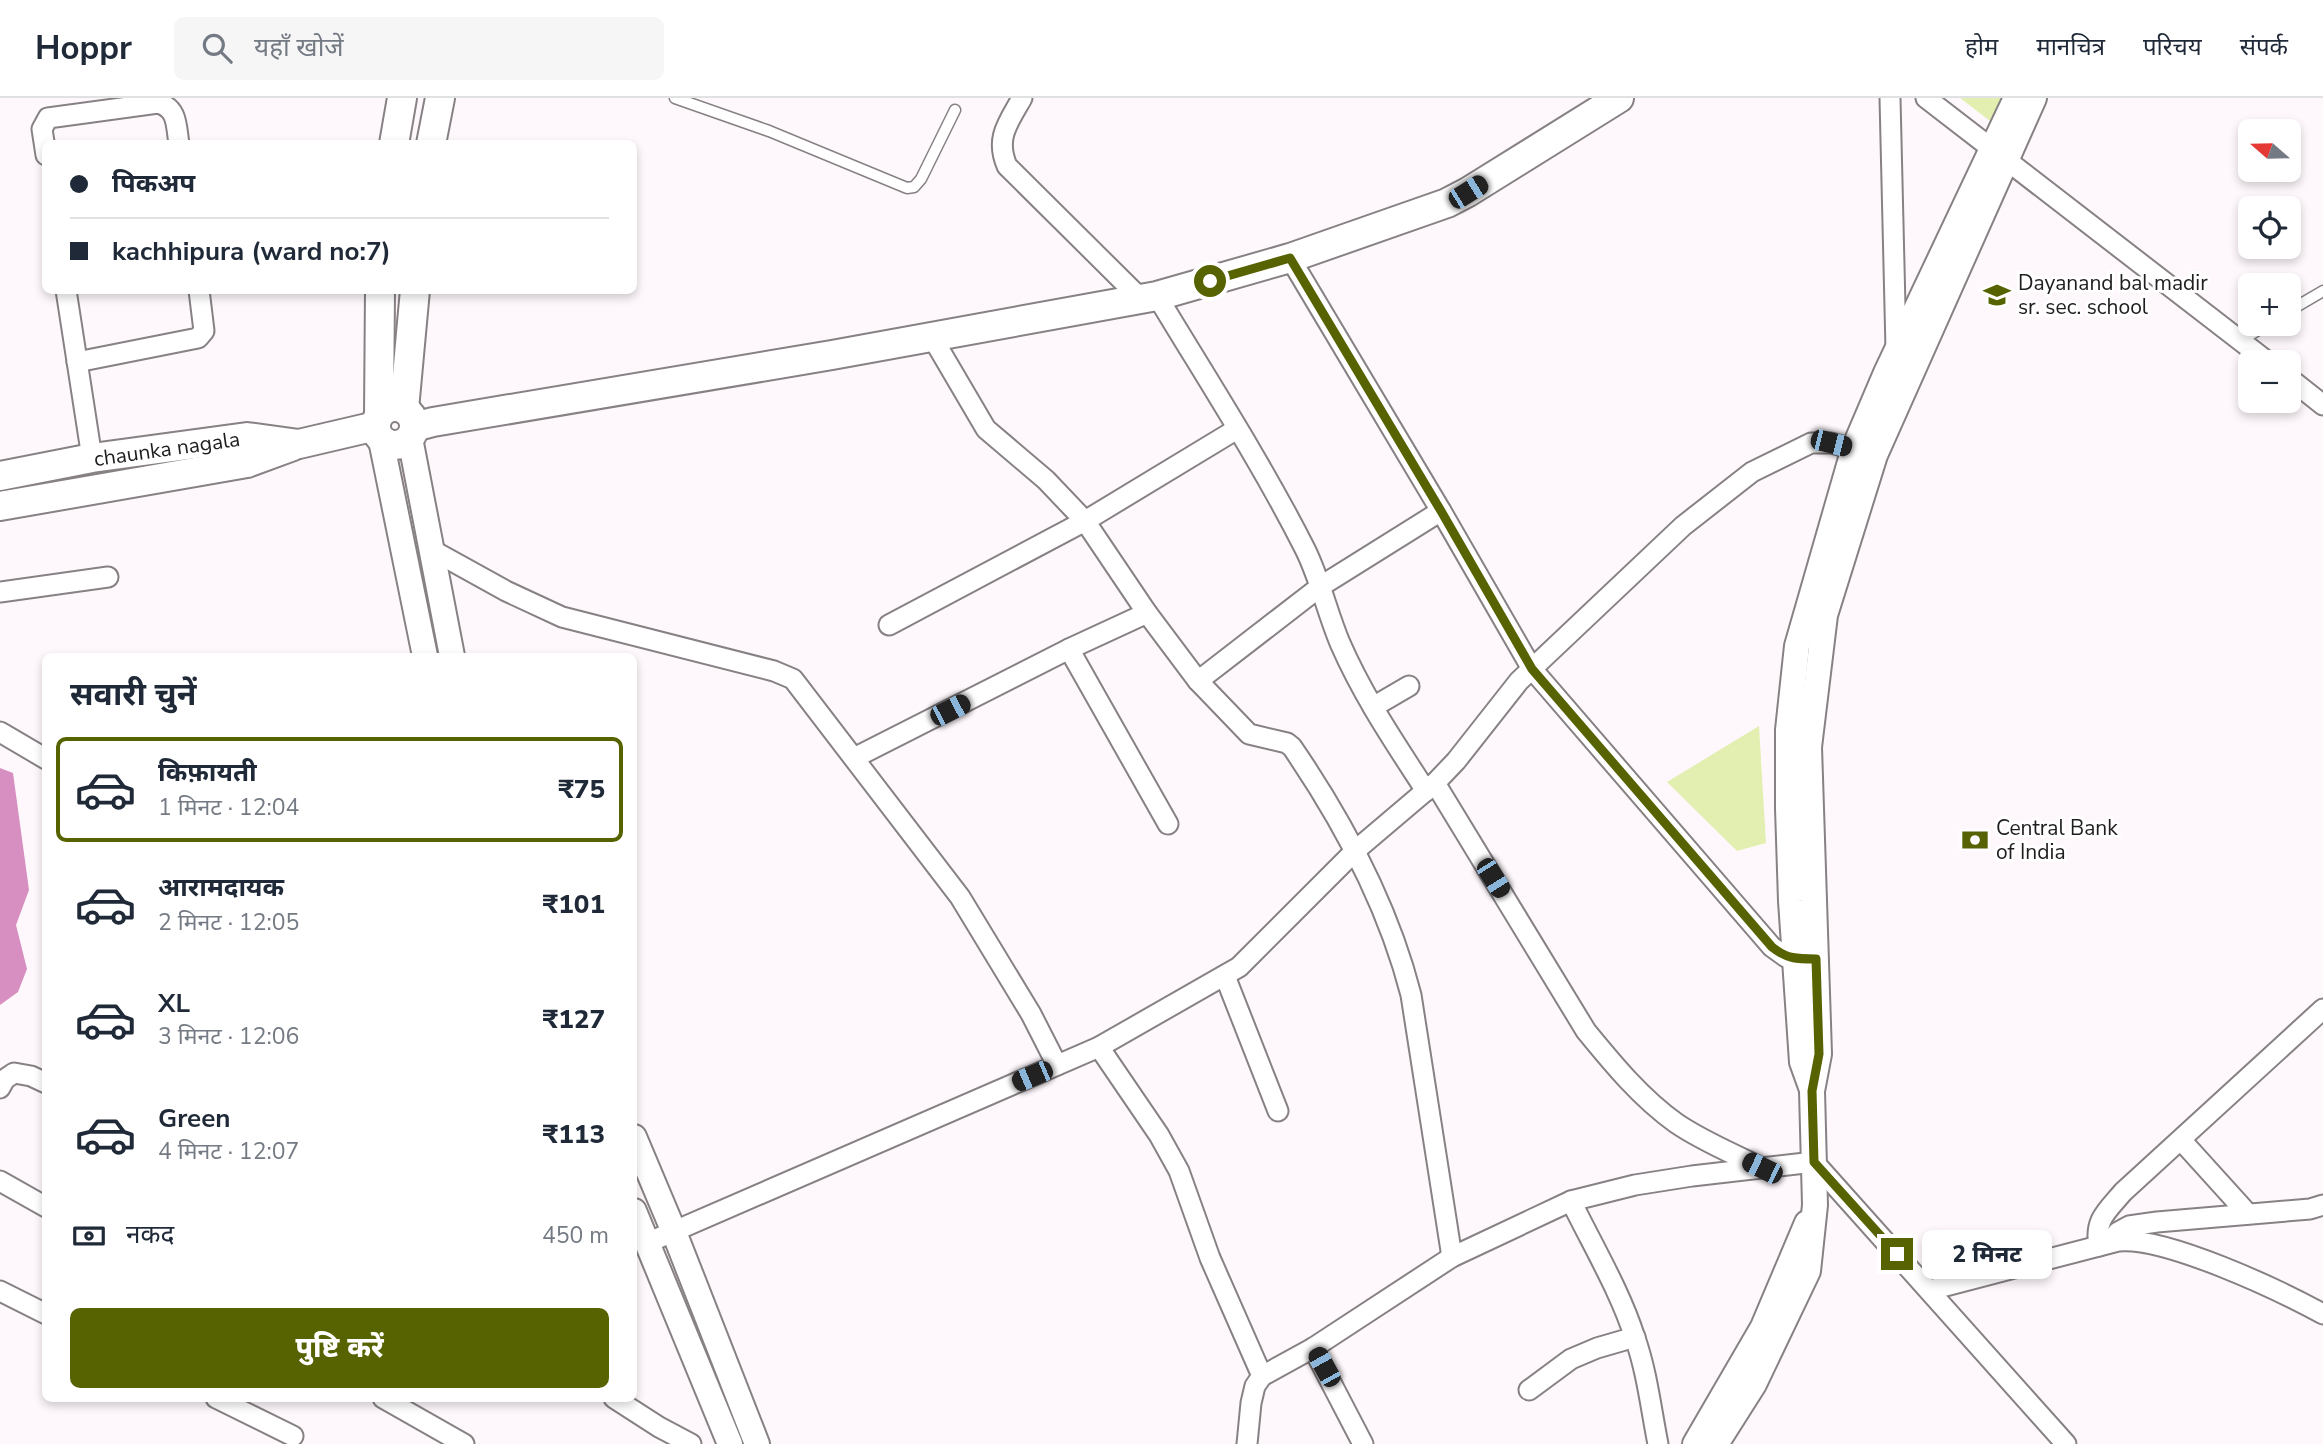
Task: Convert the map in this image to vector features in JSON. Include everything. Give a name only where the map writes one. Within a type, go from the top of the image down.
[{"type":"main road","points":[[395,140],[402,98]]},
{"type":"main road","points":[[432,140],[440,98]]},
{"type":"main road","name":"chaunka nagala","points":[[0,476],[92,458],[247,437],[299,444],[932,337],[1149,297],[1290,258],[1447,202],[1468,192],[1619,98]]},
{"type":"main road","points":[[380,294],[394,426]]},
{"type":"main road","points":[[394,426],[414,294]]},
{"type":"main road","points":[[0,506],[247,463],[299,444]]},
{"type":"street","points":[[1022,98],[1001,138],[1000,152],[1007,166],[1149,297],[1237,429],[1305,550],[1321,586],[1340,642],[1373,707],[1430,787],[1586,1031],[1637,1090],[1678,1124],[1762,1168]]},
{"type":"street","points":[[1890,98],[1896,353]]},
{"type":"street","points":[[1926,98],[2253,350]]},
{"type":"street","points":[[1999,154],[2016,98]]},
{"type":"street","points":[[1865,451],[1999,154],[2034,98]]},
{"type":"street","points":[[44,140],[42,129],[48,118],[158,103],[171,108],[178,140]]},
{"type":"street","points":[[1290,258],[1532,669],[1772,947],[1786,957],[1805,959]]},
{"type":"street","points":[[1716,1444],[1754,1384],[1808,1271],[1815,1205],[1812,1091],[1819,1054],[1805,959],[1808,747],[1820,643],[1865,451],[1896,353],[1947,268]]},
{"type":"street","points":[[67,294],[92,458]]},
{"type":"street","points":[[78,362],[198,338],[204,331],[199,294]]},
{"type":"street","points":[[932,337],[986,429],[1046,480],[1085,521],[1147,613],[1198,681],[1249,734],[1287,743],[1292,747],[1356,850],[1401,957],[1411,995],[1452,1257]]},
{"type":"street","points":[[2301,388],[2323,405]]},
{"type":"street","points":[[394,426],[432,550],[451,653]]},
{"type":"street","points":[[394,426],[425,653]]},
{"type":"street","points":[[889,625],[1085,521],[1237,429]]},
{"type":"street","points":[[647,1243],[1099,1047],[1225,976],[1247,961],[1356,850],[1430,787],[1456,761],[1519,681],[1683,526],[1752,472],[1811,443],[1831,443],[1865,451]]},
{"type":"street","points":[[1198,681],[1321,586],[1441,511]]},
{"type":"street","points":[[432,550],[506,591],[562,617],[788,676],[799,684],[960,897],[1031,1014],[1057,1065]]},
{"type":"street","points":[[0,592],[108,577]]},
{"type":"street","points":[[854,758],[1069,649],[1147,613]]},
{"type":"street","points":[[1069,649],[1168,824]]},
{"type":"street","points":[[1373,707],[1409,686]]},
{"type":"street","points":[[0,732],[42,757]]},
{"type":"street","points":[[1225,976],[1278,1111]]},
{"type":"street","points":[[2104,1245],[2098,1227],[2106,1212],[2123,1192],[2323,1009]]},
{"type":"street","points":[[1099,1047],[1159,1135],[1180,1171],[1210,1258],[1262,1376]]},
{"type":"street","points":[[0,1088],[5,1079],[14,1073],[42,1081]]},
{"type":"street","points":[[2181,1140],[2248,1214]]},
{"type":"street","points":[[637,1144],[674,1231],[755,1443]]},
{"type":"street","points":[[1247,1444],[1251,1403],[1262,1376],[1313,1348],[1452,1257],[1571,1201],[1636,1185],[1814,1162]]},
{"type":"street","points":[[1814,1162],[2066,1444]]},
{"type":"street","points":[[0,1181],[42,1205]]},
{"type":"street","points":[[1571,1201],[1619,1297],[1635,1337],[1658,1444]]},
{"type":"street","points":[[1695,1444],[1763,1327],[1815,1205]]},
{"type":"street","points":[[2104,1245],[2118,1231],[2129,1226],[2310,1209],[2323,1205]]},
{"type":"street","points":[[637,1218],[730,1444]]},
{"type":"street","points":[[1930,1290],[2128,1240],[2155,1244],[2233,1272],[2323,1314]]},
{"type":"street","points":[[0,1291],[42,1312]]},
{"type":"street","points":[[1529,1390],[1581,1354],[1635,1337]]},
{"type":"street","points":[[1313,1348],[1363,1444]]},
{"type":"street","points":[[224,1402],[293,1436]]},
{"type":"street","points":[[390,1402],[464,1444]]},
{"type":"street","points":[[620,1402],[691,1444]]},
{"type":"lane","points":[[675,98],[769,131],[907,188],[914,187],[921,179],[955,110]]},
{"type":"lane","points":[[2301,304],[2323,291]]},
{"type":"lane","points":[[2241,341],[2249,336]]},
{"type":"green space","points":[[1960,98],[2013,98],[1998,127]]},
{"type":"green space","points":[[1759,726],[1766,843],[1737,851],[1667,782]]},
{"type":"shaded area","points":[[0,768],[13,773],[29,890],[16,925],[27,969],[18,992],[0,1005]]},
{"type":"place","name":"Dayanand bal madir sr. sec. school","points":[[1997,295]]},
{"type":"place","name":"Central Bank of India","points":[[1975,840]]},
{"type":"route","points":[[1210,281],[1290,258],[1532,669],[1772,947],[1786,957],[1816,959],[1819,1054],[1812,1091],[1814,1162],[1897,1254]]}]
